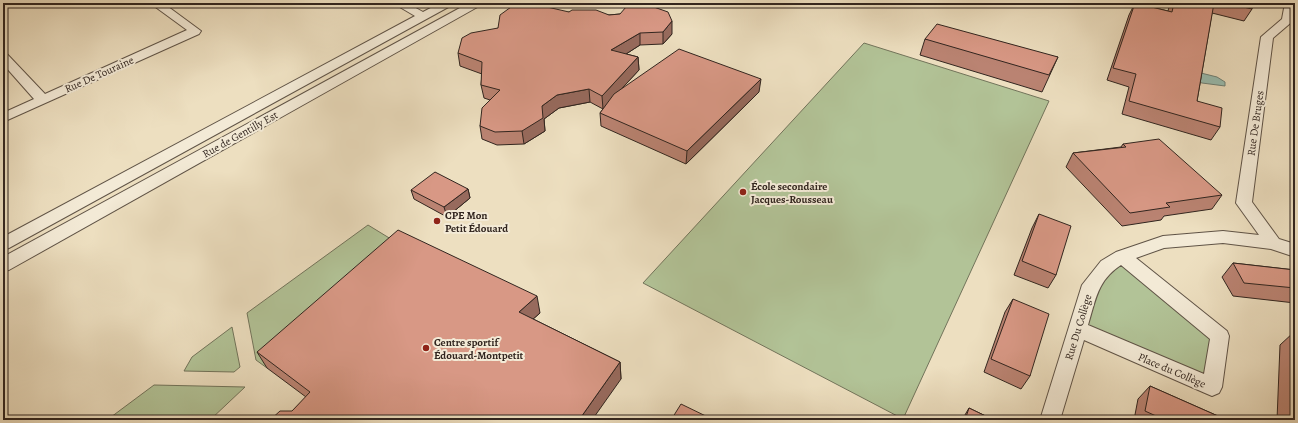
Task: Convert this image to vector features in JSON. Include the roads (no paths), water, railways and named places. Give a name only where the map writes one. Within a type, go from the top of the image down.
[{"type":"street","name":"Rue De Touraine","points":[[3,118],[195,31],[156,3]]},
{"type":"street","points":[[399,3],[423,16]]},
{"type":"street","name":"Rue de Gentilly Est","points":[[3,244],[448,3]]},
{"type":"street","name":"Rue de Gentilly Est","points":[[3,265],[477,3]]},
{"type":"street","name":"Rue De Bruges","points":[[1273,243],[1244,204],[1267,37],[1288,20],[1291,3]]},
{"type":"street","points":[[3,57],[43,100]]},
{"type":"street","name":"Rue Du Collège","points":[[1050,420],[1091,285],[1107,266],[1122,256],[1163,242],[1223,237],[1273,243],[1295,251]]},
{"type":"street","name":"Place du Collège","points":[[1078,329],[1212,387],[1220,336],[1122,256]]},
{"type":"water","points":[[1201,73],[1217,77],[1225,82],[1225,86],[1202,83],[1182,76]]},
{"type":"place","name":"École secondaire Jacques-Rousseau","points":[[743,192]]},
{"type":"place","name":"CPE Mon Petit Édouard","points":[[437,221]]},
{"type":"place","name":"Centre sportif Édouard-Montpetit","points":[[426,348]]}]
